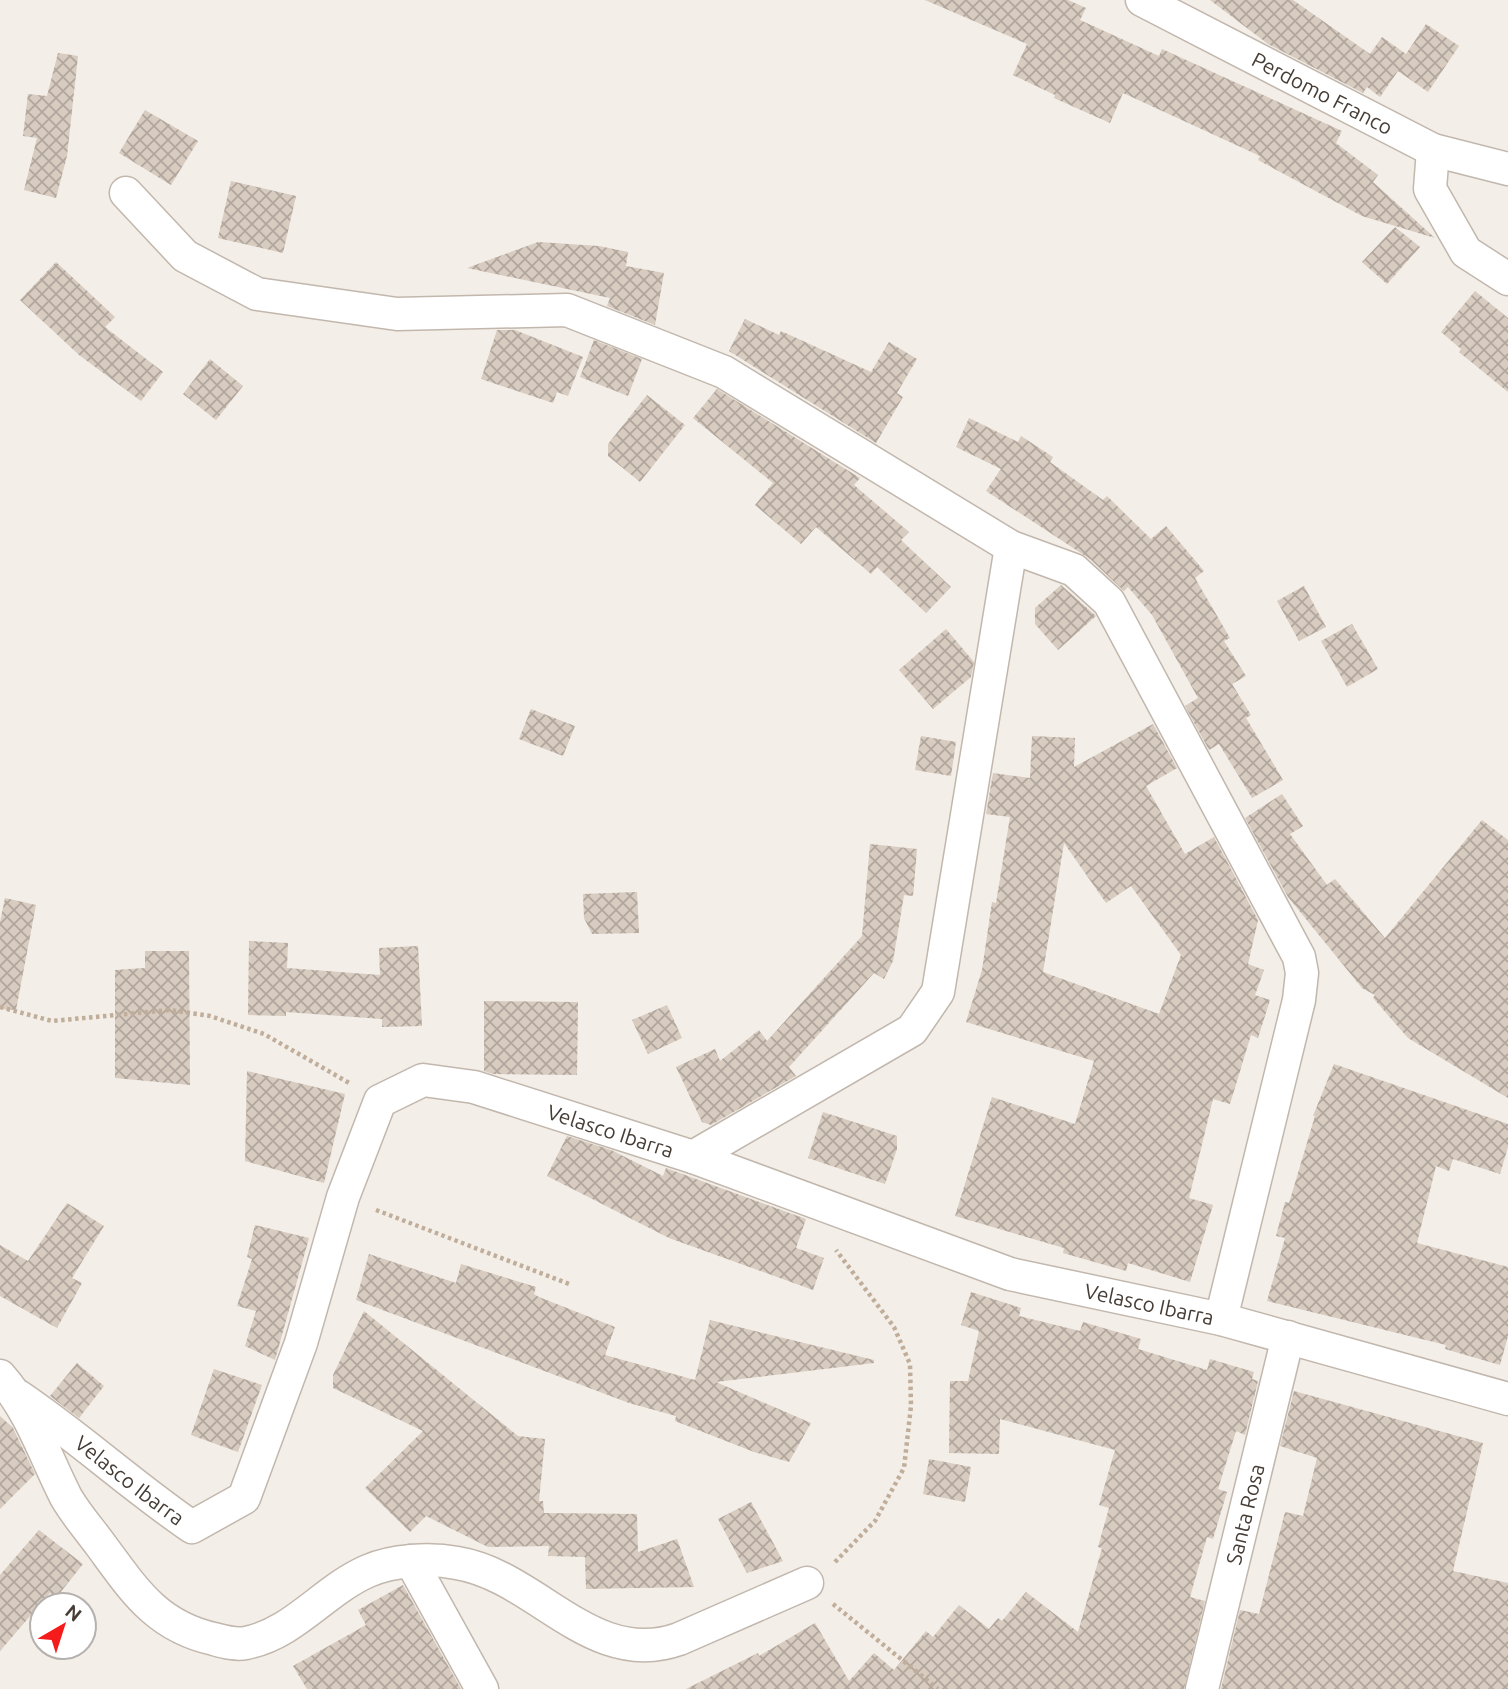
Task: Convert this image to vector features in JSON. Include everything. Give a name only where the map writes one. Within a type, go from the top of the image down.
[{"type":"street","name":"Perdomo Franco","points":[[1142,0],[1433,150],[1508,169]]},
{"type":"street","points":[[1433,150],[1430,189],[1466,252],[1508,279]]},
{"type":"street","points":[[126,193],[185,256],[257,294],[397,314],[567,310],[724,372],[1011,547],[1074,570],[1109,602],[1299,957],[1302,973],[1299,1000],[1221,1320]]},
{"type":"street","points":[[693,1157],[912,1030],[938,992],[1011,547]]},
{"type":"street","name":"Velasco Ibarra","points":[[9,1386],[64,1427],[138,1490],[192,1527],[244,1498],[301,1342],[342,1197],[380,1101],[423,1080],[474,1087],[693,1157],[1010,1274],[1221,1320],[1508,1399]]},
{"type":"street","name":"Santa Rosa","points":[[1202,1689],[1288,1337]]},
{"type":"street","points":[[9,1386],[68,1500],[138,1596],[166,1621],[196,1635],[238,1645],[265,1639],[368,1571],[411,1561],[457,1563],[497,1575],[588,1631],[630,1647],[666,1644],[689,1636],[807,1583]]},
{"type":"street","points":[[411,1561],[482,1689]]},
{"type":"path","points":[[0,1007],[52,1021],[170,1010],[210,1016],[264,1034],[380,1101]]},
{"type":"path","points":[[797,1194],[894,1327],[910,1364],[911,1396],[904,1468],[875,1521],[836,1561],[807,1583],[938,1689]]},
{"type":"path","points":[[342,1197],[572,1285]]},
{"type":"building","points":[[925,0],[1068,0],[1086,8],[1080,20],[1159,56],[1162,49],[1342,131],[1336,143],[1378,175],[1373,182],[1435,238],[1362,216],[1258,160],[1260,156],[1123,93],[1110,123],[1054,98],[1055,95],[1013,75],[1027,44]]},
{"type":"building","points":[[1210,0],[1293,0],[1370,54],[1382,37],[1406,54],[1426,24],[1459,46],[1428,92],[1398,71],[1380,97],[1367,87],[1363,93],[1268,44]]},
{"type":"building","points":[[58,53],[78,56],[67,156],[56,198],[24,190],[37,138],[23,136],[28,94],[47,96]]},
{"type":"building","points":[[145,110],[198,141],[171,185],[119,153]]},
{"type":"building","points":[[231,181],[296,196],[283,253],[218,238]]},
{"type":"building","points":[[1395,227],[1420,247],[1387,284],[1362,262]]},
{"type":"building","points":[[538,242],[599,246],[628,252],[626,266],[664,273],[655,325],[607,306],[610,298],[467,268]]},
{"type":"building","points":[[56,262],[115,317],[105,327],[163,372],[141,401],[79,355],[20,300]]},
{"type":"building","points":[[1475,291],[1508,318],[1508,392],[1459,352],[1461,349],[1441,332]]},
{"type":"building","points":[[745,319],[779,335],[781,331],[871,372],[889,342],[917,359],[897,393],[903,397],[876,443],[729,351]]},
{"type":"building","points":[[497,330],[515,330],[583,357],[568,396],[557,392],[553,403],[481,379]]},
{"type":"building","points":[[594,340],[642,359],[628,396],[580,377]]},
{"type":"building","points":[[210,359],[243,386],[216,420],[183,394]]},
{"type":"building","points":[[717,389],[860,478],[854,485],[909,532],[901,540],[951,587],[926,613],[877,567],[871,574],[816,527],[801,544],[755,505],[773,483],[693,418]]},
{"type":"building","points":[[647,395],[685,425],[640,482],[608,456],[608,444]]},
{"type":"building","points":[[969,418],[1018,442],[1021,436],[1053,457],[1050,462],[1103,500],[1107,496],[1151,539],[1166,526],[1204,571],[1195,578],[1230,638],[1224,641],[1246,676],[1232,684],[1251,715],[1246,718],[1283,780],[1252,798],[1219,744],[1209,750],[1185,706],[1198,698],[1152,615],[1128,587],[1124,591],[1090,559],[986,491],[1001,469],[956,447]]},
{"type":"building","points":[[1061,585],[1096,616],[1058,650],[1035,624],[1035,608]]},
{"type":"building","points":[[1304,586],[1326,627],[1299,641],[1277,601]]},
{"type":"building","points":[[1352,624],[1378,669],[1347,687],[1321,641]]},
{"type":"building","points":[[946,629],[974,662],[971,677],[933,709],[899,670]]},
{"type":"building","points":[[531,709],[575,726],[563,756],[519,739]]},
{"type":"building","points":[[1153,724],[1177,768],[1146,786],[1185,854],[1214,837],[1258,920],[1248,964],[1264,970],[1255,995],[1270,1000],[1258,1038],[1251,1035],[1230,1104],[1213,1099],[1189,1198],[1213,1205],[1190,1282],[1128,1263],[1126,1271],[1063,1253],[1064,1248],[955,1216],[992,1097],[1075,1124],[1094,1061],[966,1022],[982,970],[992,902],[996,903],[1010,817],[986,814],[993,773],[1030,778],[1032,736],[1075,738],[1074,767]],"holes":[[[1064,843],[1106,903],[1131,886],[1181,955],[1159,1014],[1043,972]]]},
{"type":"building","points":[[921,736],[956,742],[951,776],[915,770]]},
{"type":"building","points":[[1282,794],[1303,826],[1290,834],[1327,885],[1335,879],[1385,938],[1482,820],[1508,840],[1508,1098],[1408,1038],[1373,998],[1375,995],[1362,988],[1288,897],[1245,818]]},
{"type":"building","points":[[870,844],[917,849],[913,896],[904,895],[893,961],[884,979],[874,973],[789,1067],[796,1076],[711,1125],[702,1122],[676,1067],[715,1049],[720,1061],[759,1030],[767,1041],[862,936]]},
{"type":"building","points":[[637,892],[639,933],[592,934],[584,918],[583,894]]},
{"type":"building","points":[[5,898],[36,905],[16,1010],[0,1009],[0,922]]},
{"type":"building","points":[[249,941],[288,943],[287,968],[380,975],[379,948],[418,946],[422,1026],[382,1027],[382,1019],[286,1012],[286,1016],[248,1015]]},
{"type":"building","points":[[145,951],[189,951],[190,1085],[115,1078],[115,970],[145,968]]},
{"type":"building","points":[[484,1001],[578,1002],[577,1075],[493,1074],[484,1071]]},
{"type":"building","points":[[667,1005],[682,1038],[648,1054],[632,1020]]},
{"type":"building","points":[[1334,1064],[1508,1124],[1508,1147],[1500,1174],[1453,1159],[1449,1171],[1436,1166],[1417,1243],[1508,1267],[1508,1336],[1500,1365],[1445,1349],[1446,1345],[1267,1301],[1285,1238],[1276,1236],[1285,1202],[1289,1203],[1313,1116]]},
{"type":"building","points":[[247,1071],[345,1094],[324,1183],[245,1161]]},
{"type":"building","points":[[823,1112],[897,1136],[897,1149],[885,1184],[808,1158]]},
{"type":"building","points":[[567,1136],[611,1150],[663,1176],[666,1168],[806,1219],[796,1248],[824,1258],[813,1290],[669,1238],[547,1176]]},
{"type":"building","points":[[67,1203],[104,1226],[72,1278],[82,1283],[57,1328],[0,1296],[0,1245],[28,1261]]},
{"type":"building","points":[[255,1225],[309,1238],[275,1360],[245,1346],[256,1311],[237,1306],[252,1259],[247,1257]]},
{"type":"building","points":[[369,1254],[456,1283],[461,1264],[536,1287],[534,1294],[539,1297],[615,1327],[605,1355],[695,1380],[710,1320],[874,1360],[874,1363],[716,1382],[811,1423],[789,1462],[754,1452],[675,1421],[676,1416],[629,1403],[356,1300]]},
{"type":"building","points":[[971,1292],[1021,1308],[1019,1316],[1080,1331],[1083,1322],[1141,1339],[1138,1349],[1207,1370],[1210,1359],[1254,1372],[1252,1379],[1258,1381],[1245,1435],[1236,1431],[1218,1489],[1227,1492],[1213,1539],[1207,1537],[1190,1597],[1205,1601],[1184,1689],[686,1689],[758,1653],[759,1656],[815,1623],[849,1681],[874,1653],[894,1670],[926,1631],[933,1637],[959,1605],[989,1629],[998,1618],[1002,1621],[1026,1592],[1078,1632],[1102,1548],[1098,1547],[1109,1508],[1099,1505],[1115,1450],[1000,1419],[999,1454],[949,1453],[950,1381],[968,1381],[979,1331],[961,1325]]},
{"type":"building","points":[[364,1311],[518,1436],[545,1439],[539,1501],[543,1501],[544,1513],[637,1514],[638,1552],[677,1539],[694,1587],[586,1589],[585,1557],[548,1556],[549,1546],[488,1547],[426,1516],[410,1532],[365,1488],[423,1431],[333,1388],[333,1375]]},
{"type":"building","points":[[77,1363],[104,1386],[79,1418],[50,1396]]},
{"type":"building","points":[[214,1369],[262,1385],[238,1452],[191,1435]]},
{"type":"building","points":[[1294,1391],[1483,1443],[1453,1571],[1508,1583],[1508,1689],[1221,1689],[1240,1610],[1259,1614],[1285,1512],[1303,1516],[1317,1458],[1280,1446]]},
{"type":"building","points":[[0,1416],[13,1428],[35,1474],[0,1509]]},
{"type":"building","points":[[929,1459],[971,1467],[965,1502],[923,1494]]},
{"type":"building","points":[[751,1502],[783,1561],[747,1573],[718,1519]]},
{"type":"building","points":[[39,1530],[83,1564],[62,1591],[28,1591],[28,1619],[0,1651],[0,1575]]},
{"type":"building","points":[[403,1585],[461,1689],[307,1689],[293,1666],[366,1625],[358,1610]]}]
